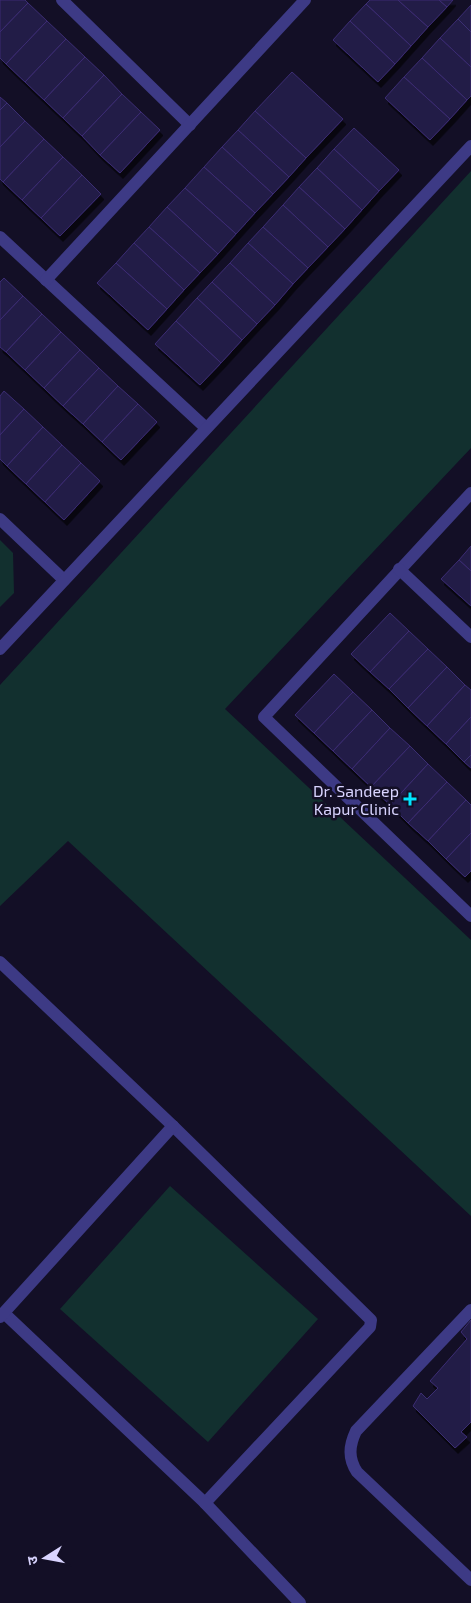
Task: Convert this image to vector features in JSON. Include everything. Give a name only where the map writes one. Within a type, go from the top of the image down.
[{"type":"street","points":[[62,0],[190,125]]},
{"type":"street","points":[[46,280],[305,0]]},
{"type":"street","points":[[0,649],[471,146]]},
{"type":"street","points":[[0,237],[206,428]]},
{"type":"street","points":[[471,493],[264,717],[471,916]]},
{"type":"street","points":[[0,519],[64,580]]},
{"type":"street","points":[[400,569],[471,637]]},
{"type":"street","points":[[0,962],[173,1126],[371,1320],[370,1327],[205,1503]]},
{"type":"street","points":[[173,1126],[2,1315],[205,1503],[300,1603]]},
{"type":"street","points":[[471,1310],[356,1432],[350,1443],[350,1454],[356,1472],[471,1580]]},
{"type":"green space","points":[[471,171],[471,448],[225,709],[471,940],[471,1216],[68,841],[0,906],[0,685]]},
{"type":"green space","points":[[0,540],[13,553],[14,593],[0,607]]},
{"type":"green space","points":[[170,1186],[318,1319],[208,1442],[60,1309]]},
{"type":"building","points":[[0,0],[25,0],[28,3],[0,32]]},
{"type":"building","points":[[370,0],[398,0],[428,27],[411,46],[366,4]]},
{"type":"building","points":[[398,0],[439,0],[447,7],[428,27]]},
{"type":"building","points":[[439,0],[453,0],[447,7]]},
{"type":"building","points":[[28,3],[47,21],[6,64],[0,58],[0,32]]},
{"type":"building","points":[[366,4],[411,46],[395,64],[350,21]]},
{"type":"building","points":[[471,5],[471,32],[458,19]]},
{"type":"building","points":[[458,19],[471,32],[471,67],[440,38]]},
{"type":"building","points":[[47,21],[66,39],[25,82],[6,64]]},
{"type":"building","points":[[350,21],[395,64],[378,82],[333,40]]},
{"type":"building","points":[[440,38],[471,67],[471,96],[467,100],[422,58]]},
{"type":"building","points":[[66,39],[85,57],[44,100],[25,82]]},
{"type":"building","points":[[85,57],[104,75],[63,118],[44,100]]},
{"type":"building","points":[[422,58],[467,100],[450,119],[404,77]]},
{"type":"building","points":[[292,72],[343,119],[306,158],[255,111]]},
{"type":"building","points":[[104,75],[122,94],[82,136],[63,118]]},
{"type":"building","points":[[404,77],[450,119],[430,140],[385,98]]},
{"type":"building","points":[[122,94],[141,112],[100,155],[82,136]]},
{"type":"building","points":[[0,97],[7,103],[0,110]]},
{"type":"building","points":[[7,103],[25,121],[0,147],[0,110]]},
{"type":"building","points":[[255,111],[306,158],[289,177],[238,130]]},
{"type":"building","points":[[141,112],[160,130],[120,173],[100,155]]},
{"type":"building","points":[[25,121],[44,139],[3,182],[0,179],[0,147]]},
{"type":"building","points":[[354,128],[399,170],[379,191],[334,149]]},
{"type":"building","points":[[238,130],[289,177],[273,194],[222,147]]},
{"type":"building","points":[[44,139],[63,157],[22,200],[3,182]]},
{"type":"building","points":[[222,147],[273,194],[255,213],[204,167]]},
{"type":"building","points":[[334,149],[379,191],[362,210],[317,168]]},
{"type":"building","points":[[63,157],[82,175],[41,218],[22,200]]},
{"type":"building","points":[[204,167],[255,213],[236,234],[185,188]]},
{"type":"building","points":[[317,168],[362,210],[345,229],[299,187]]},
{"type":"building","points":[[82,175],[101,194],[60,236],[41,218]]},
{"type":"building","points":[[299,187],[345,229],[328,247],[283,205]]},
{"type":"building","points":[[185,188],[236,234],[218,254],[167,207]]},
{"type":"building","points":[[283,205],[328,247],[308,268],[263,227]]},
{"type":"building","points":[[167,207],[218,254],[200,273],[149,227]]},
{"type":"building","points":[[149,227],[200,273],[184,290],[134,243]]},
{"type":"building","points":[[263,227],[308,268],[293,284],[248,243]]},
{"type":"building","points":[[134,243],[184,290],[167,309],[116,263]]},
{"type":"building","points":[[248,243],[293,284],[275,305],[230,263]]},
{"type":"building","points":[[116,263],[167,309],[148,330],[97,283]]},
{"type":"building","points":[[230,263],[275,305],[257,324],[212,282]]},
{"type":"building","points":[[4,278],[23,296],[0,320],[0,282]]},
{"type":"building","points":[[212,282],[257,324],[242,340],[197,298]]},
{"type":"building","points":[[23,296],[42,314],[6,352],[0,347],[0,320]]},
{"type":"building","points":[[197,298],[242,340],[221,363],[176,321]]},
{"type":"building","points":[[42,314],[61,332],[25,370],[6,352]]},
{"type":"building","points":[[176,321],[221,363],[200,385],[155,344]]},
{"type":"building","points":[[61,332],[80,350],[44,388],[25,370]]},
{"type":"building","points":[[80,350],[99,368],[63,406],[44,388]]},
{"type":"building","points":[[99,368],[118,386],[83,424],[63,406]]},
{"type":"building","points":[[118,386],[138,404],[102,442],[83,424]]},
{"type":"building","points":[[4,391],[24,409],[0,435],[0,396]]},
{"type":"building","points":[[138,404],[157,422],[121,460],[102,442]]},
{"type":"building","points":[[24,409],[43,427],[7,466],[0,459],[0,435]]},
{"type":"building","points":[[43,427],[62,445],[26,484],[7,466]]},
{"type":"building","points":[[62,445],[81,463],[45,502],[26,484]]},
{"type":"building","points":[[81,463],[100,481],[64,520],[45,502]]},
{"type":"building","points":[[471,546],[471,571],[459,560]]},
{"type":"building","points":[[459,560],[471,571],[471,606],[441,579]]},
{"type":"building","points":[[390,613],[409,631],[370,672],[351,654]]},
{"type":"building","points":[[409,631],[428,649],[389,689],[370,672]]},
{"type":"building","points":[[428,649],[447,667],[408,708],[389,689]]},
{"type":"building","points":[[447,667],[465,685],[427,726],[408,708]]},
{"type":"building","points":[[334,674],[353,692],[314,733],[295,715]]},
{"type":"building","points":[[465,685],[471,690],[471,717],[446,744],[427,726]]},
{"type":"building","points":[[353,692],[372,710],[333,751],[314,733]]},
{"type":"building","points":[[372,710],[390,728],[352,769],[333,751]]},
{"type":"building","points":[[471,717],[471,755],[464,762],[446,744]]},
{"type":"building","points":[[390,728],[410,746],[371,787],[352,769]]},
{"type":"building","points":[[410,746],[428,764],[390,805],[371,787]]},
{"type":"building","points":[[471,755],[471,768],[464,762]]},
{"type":"building","points":[[428,764],[447,782],[408,823],[390,805]]},
{"type":"building","points":[[447,782],[466,800],[428,841],[408,823]]},
{"type":"building","points":[[466,800],[471,805],[471,833],[446,859],[428,841]]},
{"type":"building","points":[[471,833],[471,871],[465,877],[446,859]]},
{"type":"building","points":[[471,1320],[471,1422],[461,1432],[467,1437],[455,1448],[413,1406],[421,1393],[427,1399],[438,1388],[430,1381],[467,1339],[461,1332]]},
{"type":"place","name":"Dr. Sandeep Kapur Clinic","points":[[410,799]]}]
